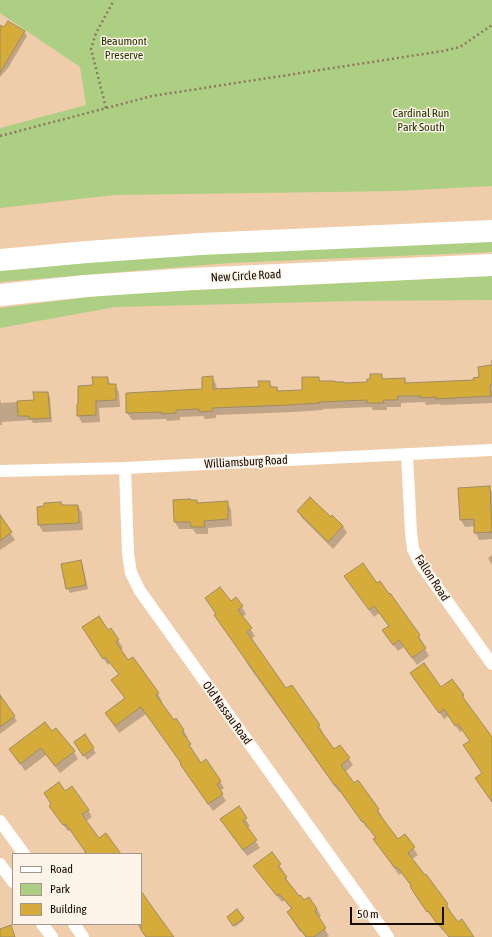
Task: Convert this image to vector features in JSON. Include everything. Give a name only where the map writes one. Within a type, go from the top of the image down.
[{"type":"highway","points":[[0,260],[87,252],[194,245],[492,231]]},
{"type":"highway","name":"New Circle Road","points":[[0,295],[86,286],[192,279],[492,266]]},
{"type":"street","name":"Williamsburg Road","points":[[0,471],[125,468],[492,450]]},
{"type":"street","name":"Fallon Road","points":[[408,454],[413,549],[420,563],[492,664]]},
{"type":"street","name":"Old Nassau Road","points":[[125,468],[128,554],[131,573],[140,591],[388,937]]},
{"type":"street","points":[[0,821],[23,853]]},
{"type":"street","points":[[0,864],[12,881]]},
{"type":"street","points":[[43,925],[52,937]]},
{"type":"street","points":[[75,925],[83,937]]},
{"type":"path","points":[[106,108],[91,49],[96,32],[114,0]]},
{"type":"path","points":[[0,136],[152,96],[443,51],[460,47],[492,25]]},
{"type":"green space","name":"Cardinal Run Park South","points":[[0,0],[492,0],[492,186],[398,191],[115,195],[0,208],[0,128],[86,105],[80,67],[0,13]]},
{"type":"green space","points":[[492,238],[492,252],[229,263],[0,282],[0,269],[147,255]]},
{"type":"green space","points":[[492,276],[492,300],[357,301],[115,307],[0,328],[0,308],[114,294]]},
{"type":"building","points":[[8,21],[25,31],[0,73],[0,25],[4,27]]},
{"type":"building","points":[[492,365],[492,385],[490,385],[491,396],[436,399],[436,397],[421,398],[421,396],[397,396],[398,400],[383,400],[384,403],[367,403],[367,400],[212,408],[213,411],[199,412],[199,409],[176,410],[176,413],[162,414],[162,412],[126,413],[126,393],[202,389],[202,377],[213,376],[213,389],[259,387],[258,381],[270,381],[270,387],[277,387],[277,391],[302,390],[302,377],[319,377],[319,381],[344,383],[367,382],[367,379],[370,379],[370,374],[382,374],[382,379],[405,378],[405,383],[474,380],[473,378],[479,377],[478,367]]},
{"type":"building","points":[[92,377],[108,377],[108,384],[116,384],[116,400],[96,401],[96,415],[77,416],[78,386],[93,385]]},
{"type":"building","points":[[33,392],[48,392],[50,418],[29,419],[29,416],[18,416],[17,401],[34,400]]},
{"type":"building","points":[[490,486],[492,532],[474,533],[474,519],[460,520],[458,488]]},
{"type":"building","points":[[310,497],[343,526],[328,542],[297,511]]},
{"type":"building","points":[[173,500],[197,500],[197,503],[228,501],[228,519],[204,521],[205,527],[191,527],[190,522],[174,522]]},
{"type":"building","points":[[61,502],[62,505],[78,505],[79,523],[38,525],[37,507],[44,506],[44,503]]},
{"type":"building","points":[[0,515],[12,532],[0,541]]},
{"type":"building","points":[[81,560],[86,585],[66,589],[61,564]]},
{"type":"building","points":[[363,563],[377,583],[380,581],[389,594],[390,593],[420,635],[418,637],[426,648],[412,658],[399,640],[393,645],[382,630],[389,626],[374,606],[369,610],[344,576]]},
{"type":"building","points":[[220,587],[231,601],[236,597],[243,606],[238,610],[252,628],[247,632],[286,688],[292,685],[320,725],[318,727],[334,749],[340,745],[350,758],[341,765],[354,783],[358,780],[379,809],[377,811],[398,839],[405,834],[415,847],[408,853],[425,875],[426,874],[448,904],[446,906],[458,922],[462,919],[474,937],[449,937],[428,911],[427,912],[410,886],[411,885],[397,867],[395,868],[373,839],[376,838],[363,821],[362,822],[336,785],[335,786],[214,615],[216,614],[205,598]]},
{"type":"building","points":[[99,616],[108,630],[111,628],[119,640],[116,642],[128,660],[133,657],[159,693],[156,695],[174,720],[176,718],[184,730],[182,732],[191,744],[189,745],[201,763],[206,759],[221,781],[217,784],[223,794],[208,804],[141,707],[115,726],[105,713],[125,698],[111,680],[119,674],[105,657],[103,659],[82,627]]},
{"type":"building","points":[[424,663],[441,687],[452,679],[464,695],[462,696],[492,737],[492,802],[475,778],[482,773],[463,745],[470,741],[458,724],[455,726],[444,709],[439,713],[410,673]]},
{"type":"building","points":[[0,695],[15,716],[0,727]]},
{"type":"building","points":[[45,722],[52,731],[56,728],[75,751],[55,766],[41,748],[20,764],[9,749]]},
{"type":"building","points":[[85,734],[94,748],[83,756],[74,742]]},
{"type":"building","points":[[59,782],[65,791],[72,786],[89,810],[82,814],[85,819],[99,838],[106,833],[120,853],[86,853],[70,830],[65,824],[63,825],[49,806],[51,804],[44,793]]},
{"type":"building","points":[[239,806],[247,818],[243,821],[257,840],[243,850],[220,819]]},
{"type":"building","points":[[272,852],[281,864],[278,866],[287,877],[285,878],[299,896],[300,895],[304,900],[309,897],[317,909],[315,911],[326,928],[314,937],[306,937],[287,912],[292,908],[279,894],[277,896],[253,866]]},
{"type":"building","points":[[142,892],[174,937],[146,937],[141,930]]},
{"type":"building","points":[[237,909],[244,918],[233,926],[227,917]]},
{"type":"building","points":[[11,925],[15,937],[0,937],[0,929]]},
{"type":"park label","name":"Beaumont Preserve","points":[[124,48]]}]
